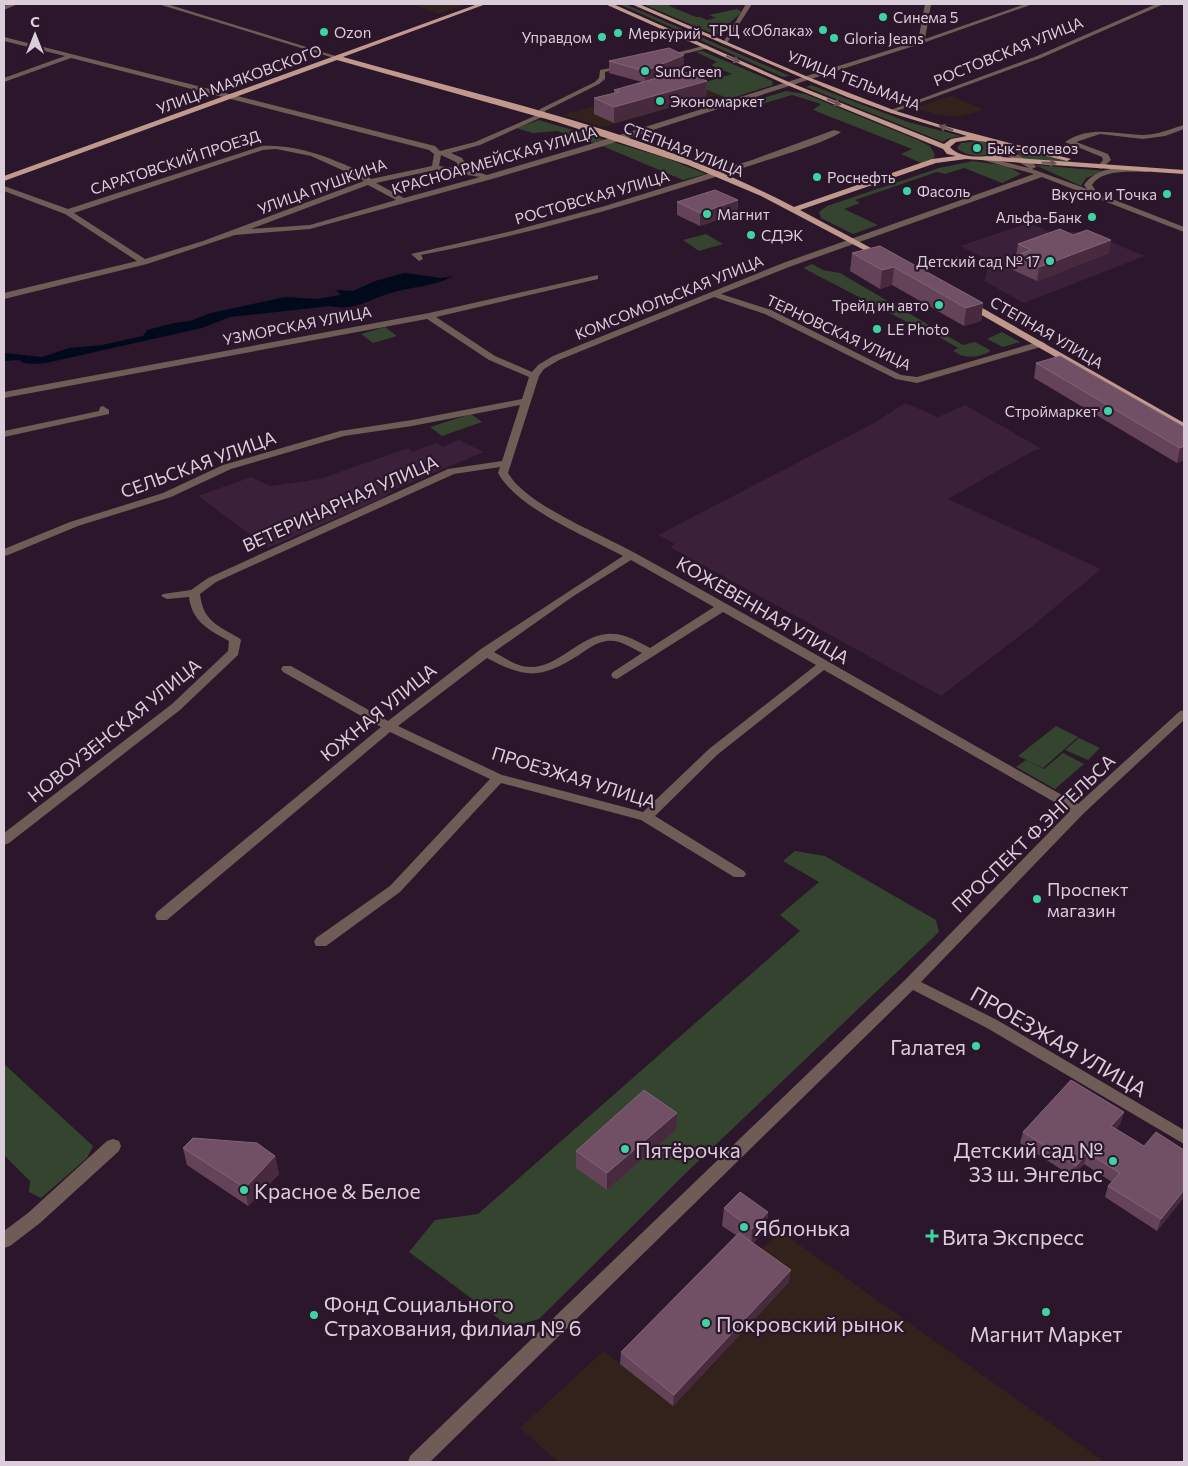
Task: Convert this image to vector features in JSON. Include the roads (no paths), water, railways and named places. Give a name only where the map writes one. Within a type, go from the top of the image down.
[{"type":"main road","name":"УЛИЦА МАЯКОВСКОГО","points":[[4,179],[483,4]]},
{"type":"main road","name":"УЛИЦА ТЕЛЬМАНА","points":[[608,4],[789,84],[966,157],[983,159],[999,156],[1006,150],[1001,143],[892,111],[806,78],[634,4]]},
{"type":"main road","name":"СТЕПНАЯ УЛИЦА","points":[[339,58],[618,138],[717,174],[793,210],[893,263]]},
{"type":"main road","points":[[935,161],[945,154],[948,143],[957,138],[988,139],[1101,167]]},
{"type":"main road","points":[[793,210],[935,161],[966,157]]},
{"type":"main road","points":[[983,159],[1184,172]]},
{"type":"main road","name":"СТЕПНАЯ УЛИЦА","points":[[962,300],[1184,427]]},
{"type":"street","points":[[4,8],[15,4]]},
{"type":"street","name":"СТЕПНАЯ УЛИЦА","points":[[161,4],[339,58]]},
{"type":"street","points":[[724,42],[749,4]]},
{"type":"street","points":[[921,42],[928,4]]},
{"type":"street","name":"КРАСНОАРМЕЙСКАЯ УЛИЦА","points":[[234,233],[310,227],[486,177],[789,84],[921,42],[1030,4]]},
{"type":"street","name":"РОСТОВСКАЯ УЛИЦА","points":[[892,111],[1039,57],[1161,4]]},
{"type":"street","points":[[4,39],[432,148],[458,160],[467,172]]},
{"type":"street","points":[[650,60],[707,47]]},
{"type":"street","points":[[4,80],[69,57]]},
{"type":"street","points":[[441,153],[457,152],[496,137],[540,116],[542,110],[597,83],[602,79],[602,71],[631,64]]},
{"type":"street","points":[[1101,167],[1107,160],[1105,156],[1069,142],[1100,132],[1142,137],[1165,134],[1184,128]]},
{"type":"street","name":"РОСТОВСКАЯ УЛИЦА","points":[[419,259],[415,254],[514,235],[784,153],[837,132]]},
{"type":"street","name":"САРАТОВСКИЙ ПРОЕЗД","points":[[68,212],[262,148],[276,146],[297,148],[363,176],[369,182],[401,200]]},
{"type":"street","name":"УЛИЦА ТЕЛЬМАНА","points":[[1006,150],[1042,174]]},
{"type":"street","points":[[435,168],[441,153]]},
{"type":"street","name":"УЛИЦА ТЕЛЬМАНА","points":[[983,159],[1042,174],[1184,230]]},
{"type":"street","name":"УЛИЦА ПУШКИНА","points":[[4,296],[144,262],[234,233],[294,208],[404,171],[435,168],[467,172],[486,177]]},
{"type":"street","points":[[1094,194],[1088,185],[1095,176],[1125,171],[1148,170]]},
{"type":"street","name":"КОМСОМОЛЬСКАЯ УЛИЦА","points":[[534,376],[541,367],[556,358],[712,294],[1042,174]]},
{"type":"street","points":[[4,188],[68,212]]},
{"type":"street","name":"САРАТОВСКИЙ ПРОЕЗД","points":[[68,212],[144,262]]},
{"type":"street","name":"УЗМОРСКАЯ УЛИЦА","points":[[4,395],[429,316],[595,277]]},
{"type":"street","name":"ТЕРНОВСКАЯ УЛИЦА","points":[[712,294],[768,312],[899,377],[911,380],[917,380],[1041,344]]},
{"type":"street","points":[[429,316],[484,354],[517,371],[534,376],[526,401]]},
{"type":"street","name":"КОЖЕВЕННАЯ УЛИЦА","points":[[526,401],[503,473],[504,480],[509,486],[528,499],[1079,810]]},
{"type":"street","name":"СЕЛЬСКАЯ УЛИЦА","points":[[4,553],[74,524],[166,495],[227,467],[342,433],[412,423],[526,401]]},
{"type":"street","points":[[4,434],[106,412],[103,409]]},
{"type":"street","name":"ВЕТЕРИНАРНАЯ УЛИЦА","points":[[194,592],[212,580],[452,471],[506,463]]},
{"type":"street","name":"ЮЖНАЯ УЛИЦА","points":[[162,916],[388,726],[485,652],[631,556]]},
{"type":"street","points":[[167,596],[194,592]]},
{"type":"street","name":"НОВОУЗЕНСКАЯ УЛИЦА","points":[[4,840],[176,707],[234,652],[235,640],[201,620],[195,604],[194,592]]},
{"type":"street","points":[[617,675],[722,607]]},
{"type":"street","points":[[485,652],[521,670],[544,670],[554,666],[599,638],[619,638],[651,653]]},
{"type":"street","points":[[646,817],[713,752],[822,665]]},
{"type":"street","name":"ПРОЕЗЖАЯ УЛИЦА","points":[[287,669],[388,726],[498,778],[646,817],[739,874]]},
{"type":"street","name":"ПРОСПЕКТ Ф.ЭНГЕЛЬСА","points":[[418,1462],[911,983],[1079,810],[1184,714]]},
{"type":"street","points":[[321,942],[395,889],[498,778]]},
{"type":"street","name":"ПРОЕЗЖАЯ УЛИЦА","points":[[911,983],[992,1024],[1184,1138]]},
{"type":"street","points":[[4,1241],[34,1218],[114,1146]]},
{"type":"water","points":[[405,273],[441,278],[454,276],[438,282],[386,294],[356,306],[331,306],[230,317],[202,328],[46,363],[24,363],[19,360],[4,361],[4,353],[42,357],[69,348],[102,345],[143,336],[147,330],[190,321],[211,313],[285,297],[316,299],[341,295],[336,290],[353,291],[375,281]]},
{"type":"place","name":"Синема 5","points":[[883,17]]},
{"type":"place","name":"ТРЦ «Облака»","points":[[823,30]]},
{"type":"place","name":"Ozon","points":[[324,32]]},
{"type":"place","name":"Меркурий","points":[[618,33]]},
{"type":"place","name":"Управдом","points":[[602,37]]},
{"type":"place","name":"Gloria Jeans","points":[[834,38]]},
{"type":"place","name":"SunGreen","points":[[645,71]]},
{"type":"place","name":"Экономаркет","points":[[660,101]]},
{"type":"place","name":"Бык-солевоз","points":[[977,148]]},
{"type":"place","name":"Роснефть","points":[[817,177]]},
{"type":"place","name":"Фасоль","points":[[907,191]]},
{"type":"place","name":"Вкусно и Точка","points":[[1167,194]]},
{"type":"place","name":"Магнит","points":[[707,214]]},
{"type":"place","name":"Альфа-Банк","points":[[1092,217]]},
{"type":"place","name":"СДЭК","points":[[751,235]]},
{"type":"place","name":"Детский сад № 17","points":[[1050,261]]},
{"type":"place","name":"Трейд ин авто","points":[[939,305]]},
{"type":"place","name":"LE Photo","points":[[877,329]]},
{"type":"place","name":"Строймаркет","points":[[1108,411]]},
{"type":"place","name":"Проспект магазин","points":[[1037,899]]},
{"type":"place","name":"Галатея","points":[[976,1046]]},
{"type":"place","name":"Пятёрочка","points":[[625,1149]]},
{"type":"place","name":"Детский сад № 33 ш. Энгельс","points":[[1113,1161]]},
{"type":"place","name":"Красное & Белое","points":[[244,1190]]},
{"type":"place","name":"Яблонька","points":[[744,1227]]},
{"type":"place","name":"Вита Экспресс","points":[[932,1236]]},
{"type":"place","name":"Магнит Маркет","points":[[1046,1312]]},
{"type":"place","name":"Фонд Социального Страхования, филиал № 6","points":[[314,1315]]},
{"type":"place","name":"Покровский рынок","points":[[706,1323]]}]
